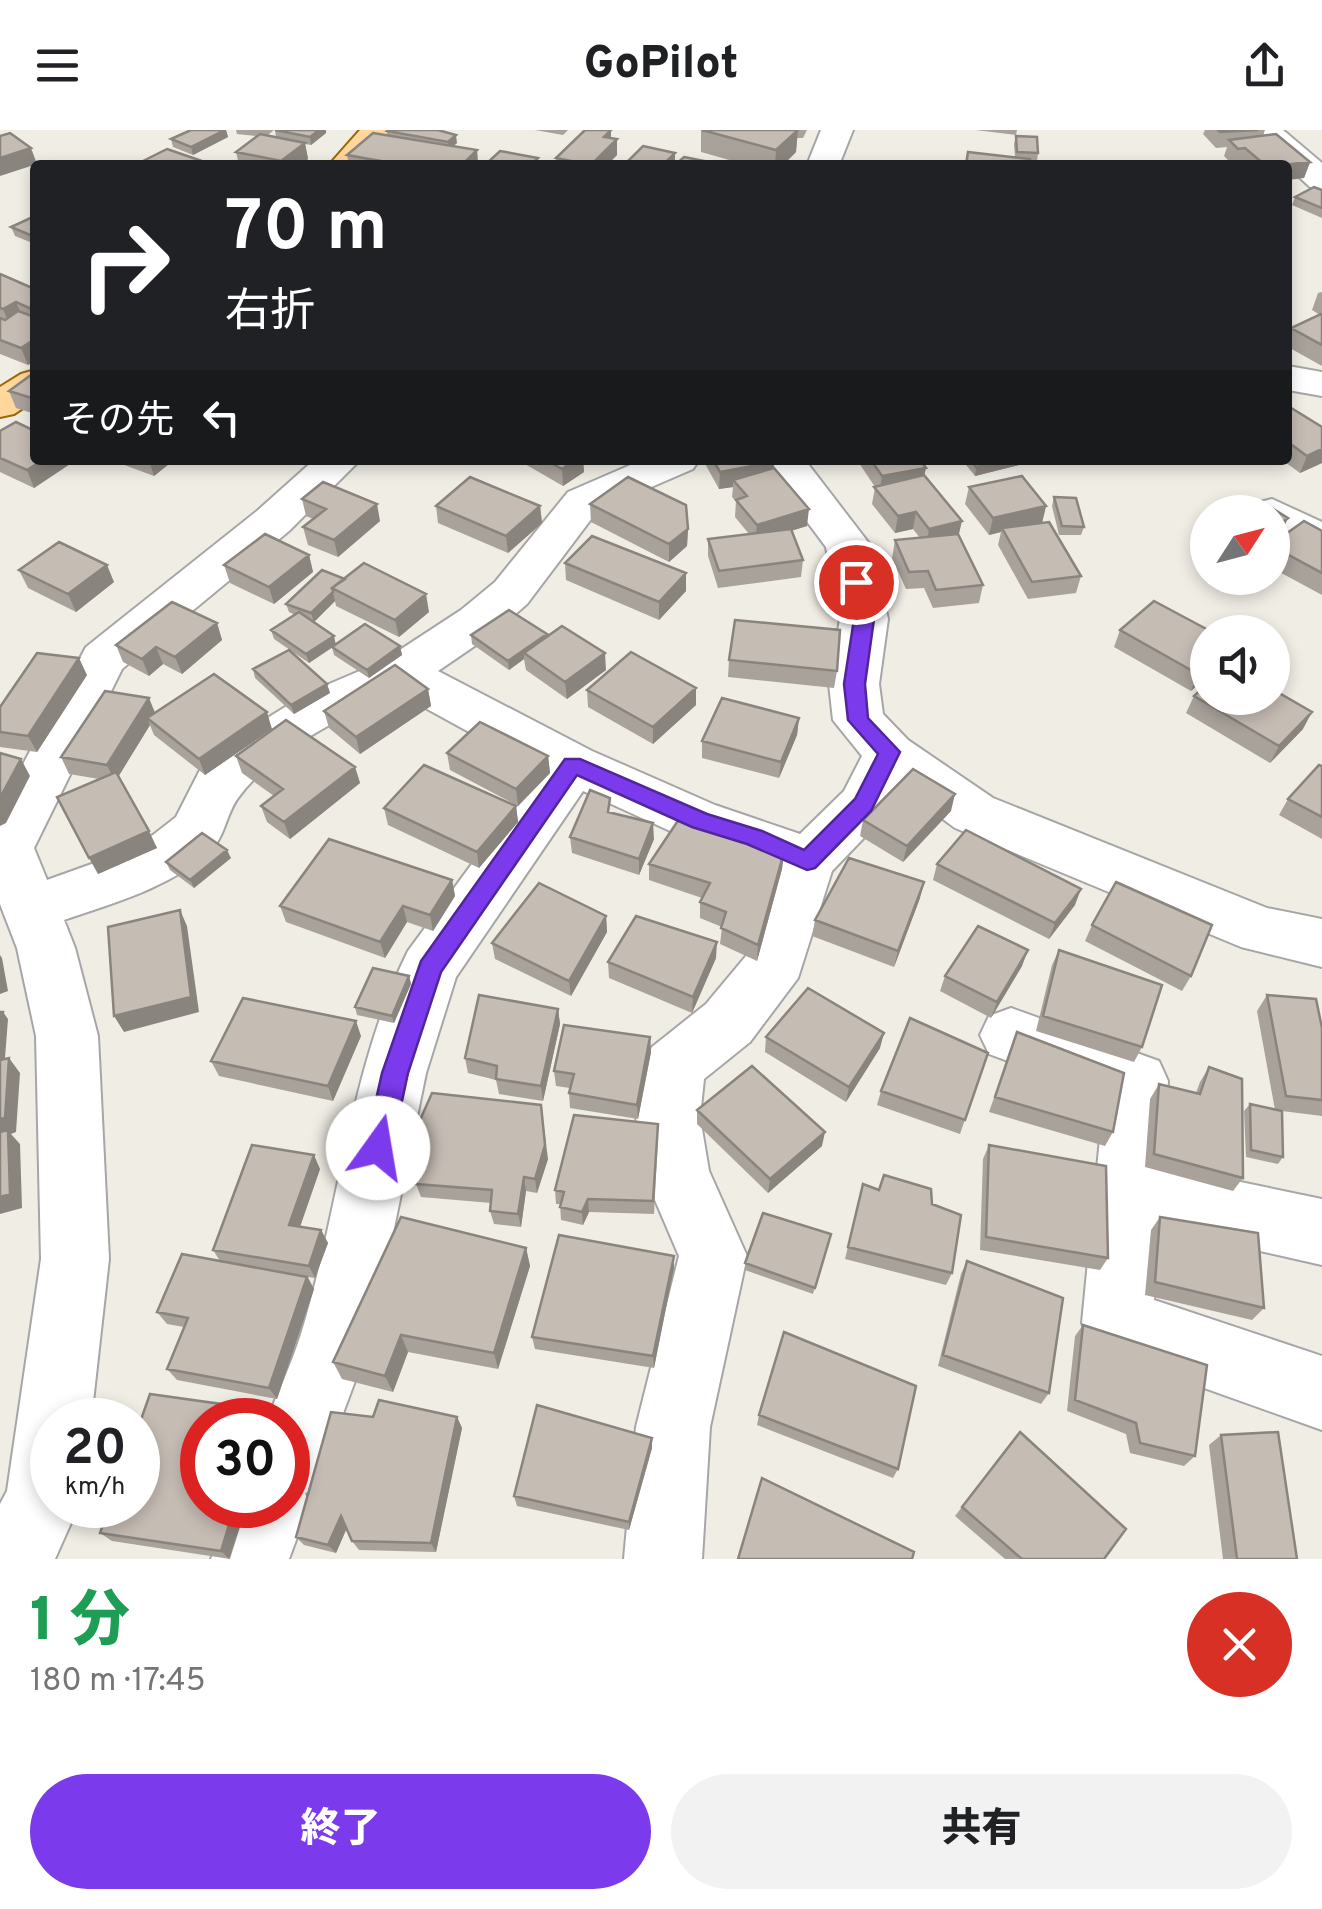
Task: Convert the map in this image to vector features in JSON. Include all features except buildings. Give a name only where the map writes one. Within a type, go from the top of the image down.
[{"type":"main road","points":[[350,160],[377,130]]},
{"type":"main road","points":[[0,405],[30,385]]},
{"type":"street","points":[[825,160],[837,130]]},
{"type":"street","points":[[1264,130],[1322,180]]},
{"type":"street","points":[[1292,379],[1322,384]]},
{"type":"street","points":[[57,1398],[75,1259],[68,1036],[46,948],[3,850],[103,659],[273,521],[335,465]]},
{"type":"street","points":[[30,909],[148,866],[194,834],[214,788],[244,759],[308,714],[400,672],[478,621],[511,593],[583,501],[666,465]]},
{"type":"street","points":[[786,465],[848,546],[864,619],[854,684],[858,720],[890,752],[974,812],[1262,930],[1322,945]]},
{"type":"street","points":[[1290,522],[1322,540]]},
{"type":"street","points":[[400,672],[573,764],[700,821],[754,837],[807,861]]},
{"type":"street","points":[[663,1559],[673,1427],[713,1256],[676,1172],[668,1116],[674,1066],[728,1023],[777,961],[807,861],[863,805],[890,752]]},
{"type":"street","points":[[310,1404],[336,1335],[395,1073],[430,968],[573,764]]},
{"type":"street","points":[[1011,1035],[1136,1081],[1116,1323],[1322,1394]]},
{"type":"street","points":[[1128,1190],[1322,1232]]},
{"type":"street","points":[[14,1559],[30,1526]]},
{"type":"street","points":[[250,1559],[262,1528]]},
{"type":"route","points":[[378,1148],[395,1073],[430,968],[573,764],[700,821],[754,837],[807,861],[863,805],[890,752],[858,720],[854,684],[864,619],[856,582]]}]
